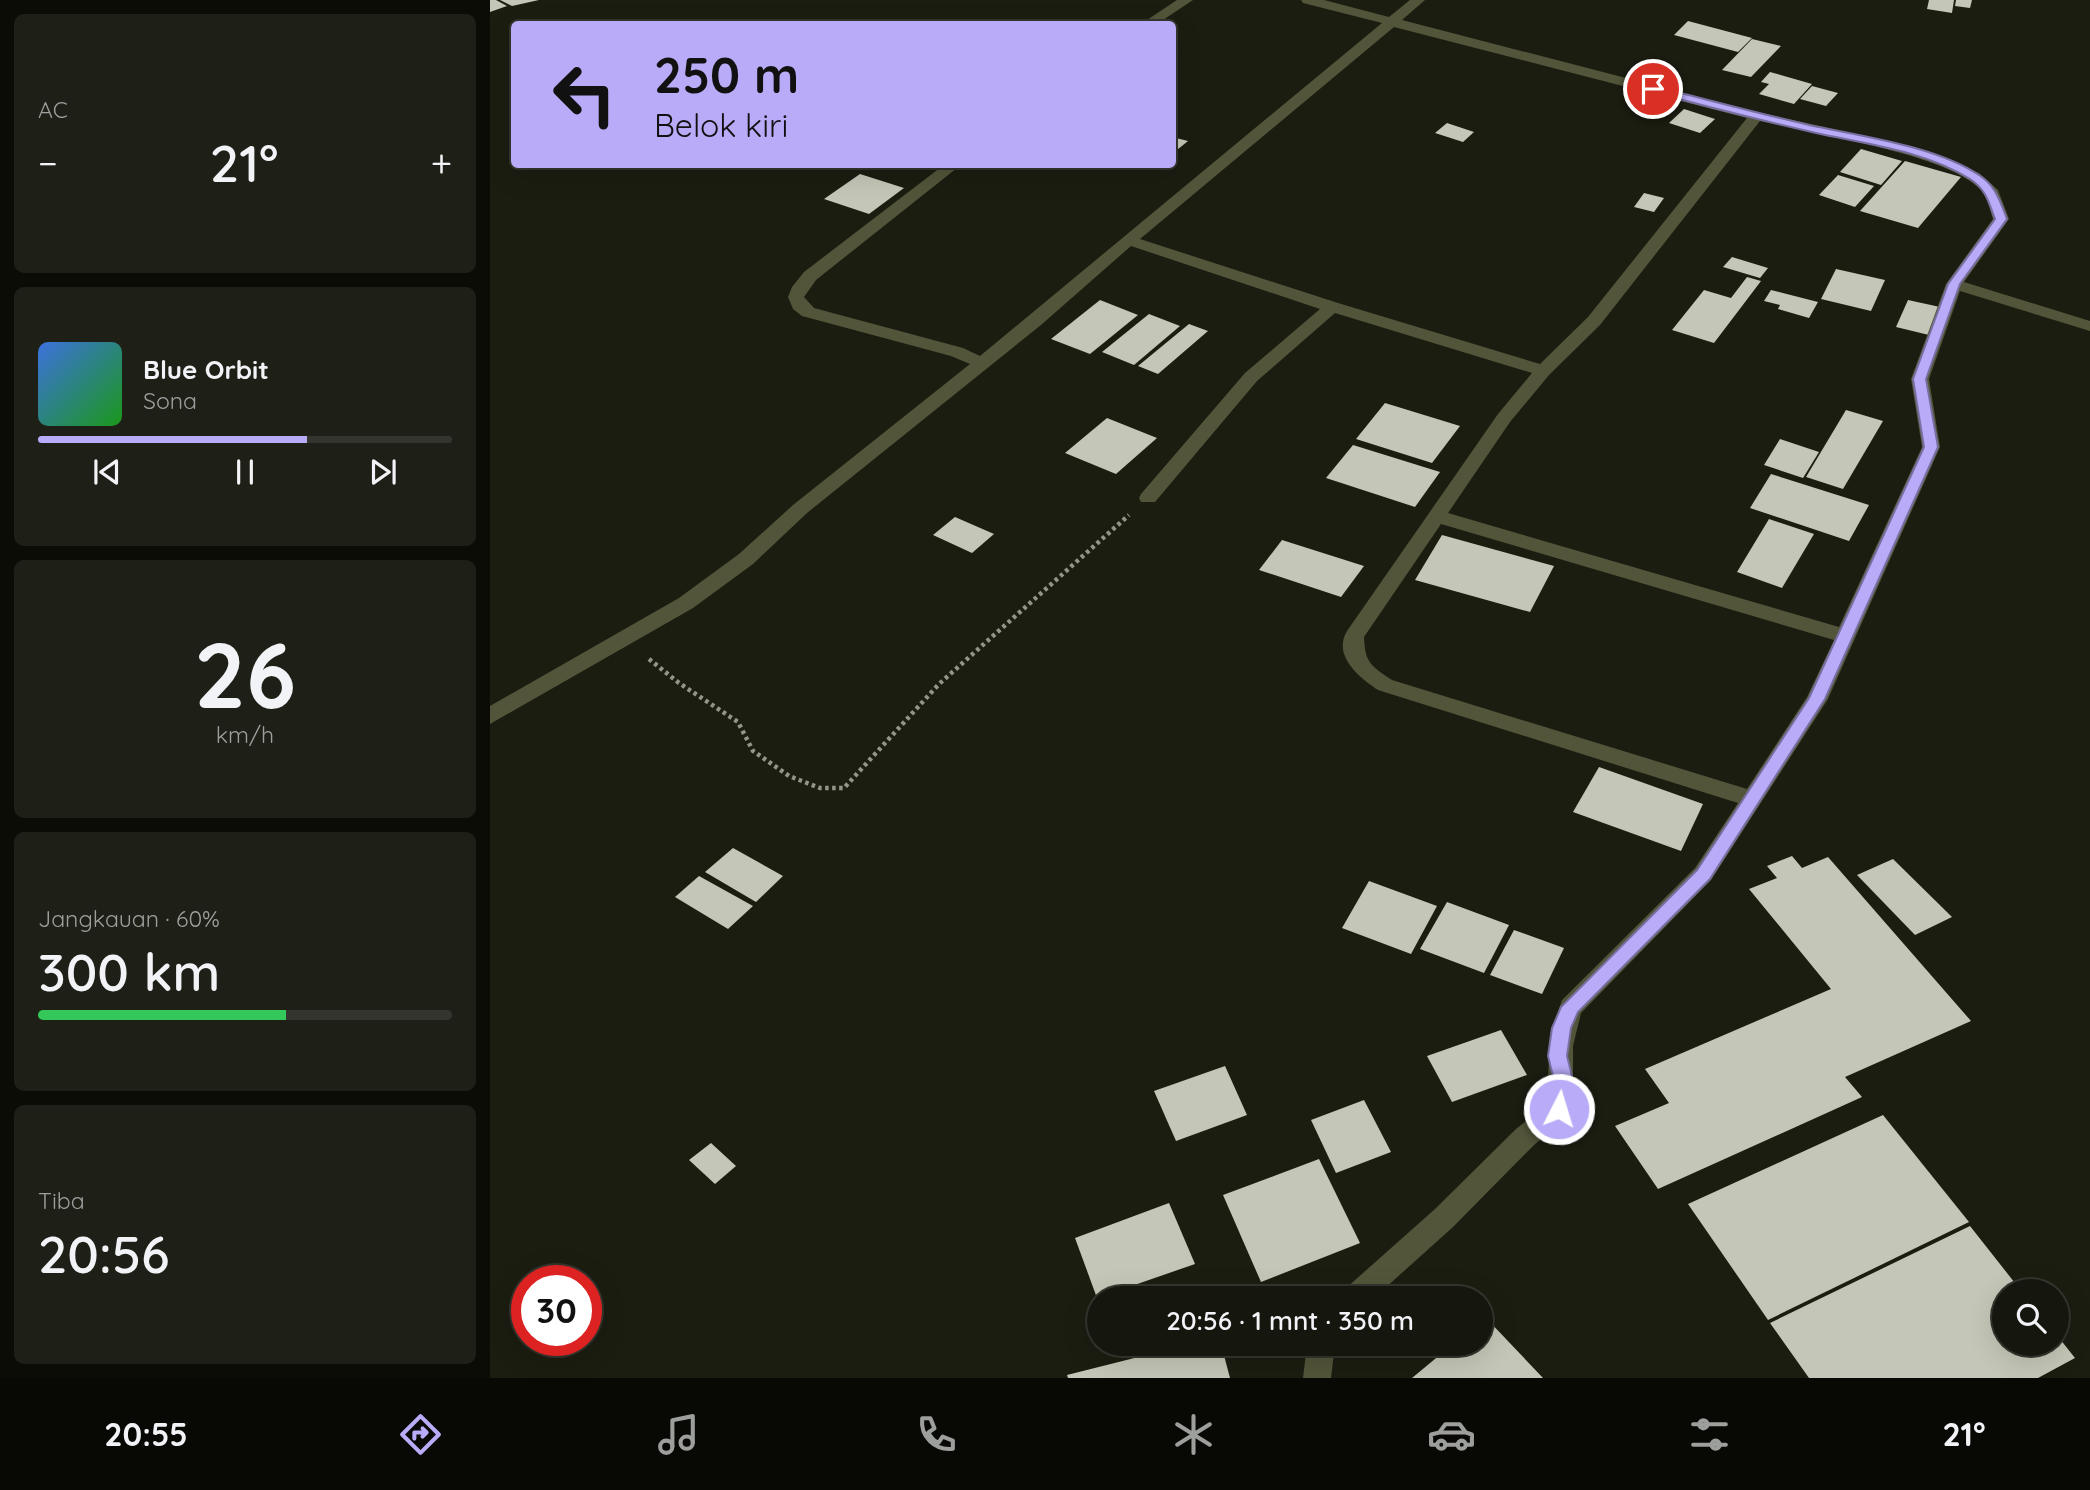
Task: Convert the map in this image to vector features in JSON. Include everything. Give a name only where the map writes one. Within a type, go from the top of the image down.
[{"type":"street","points":[[1153,21],[1186,0]]},
{"type":"street","points":[[1308,0],[1756,116],[1905,149],[1974,176],[1990,190],[2001,219],[1954,284],[1920,379],[1931,447],[1817,699],[1703,874],[1571,1007],[1561,1028],[1558,1056],[1563,1076],[1559,1109],[1525,1137],[1444,1218],[1368,1286]]},
{"type":"street","points":[[490,716],[687,603],[746,559],[800,509],[1035,321],[1128,240],[1396,21],[1418,0]]},
{"type":"street","points":[[1753,799],[1385,685],[1361,669],[1353,657],[1354,636],[1504,418],[1543,371],[1594,321],[1756,116]]},
{"type":"street","points":[[949,168],[810,276],[800,287],[796,297],[808,312],[957,352],[981,362]]},
{"type":"street","points":[[1128,240],[1332,307],[1543,371]]},
{"type":"street","points":[[1954,284],[2090,326]]},
{"type":"street","points":[[1148,498],[1251,377],[1332,307]]},
{"type":"street","points":[[1436,516],[1845,636]]},
{"type":"street","points":[[1317,1378],[1320,1356]]},
{"type":"path","points":[[625,639],[679,683],[738,722],[753,751],[789,776],[820,788],[844,788],[939,684],[1148,498]]},
{"type":"building","points":[[490,0],[496,0],[507,6],[490,12]]},
{"type":"building","points":[[500,0],[539,0],[512,6]]},
{"type":"building","points":[[1929,0],[1954,0],[1952,13],[1927,9]]},
{"type":"building","points":[[1956,0],[1972,0],[1970,8],[1955,6]]},
{"type":"building","points":[[1688,21],[1752,38],[1738,52],[1674,35]]},
{"type":"building","points":[[1752,39],[1781,46],[1751,77],[1722,70]]},
{"type":"building","points":[[1770,72],[1812,84],[1794,104],[1759,94],[1769,84],[1761,82]]},
{"type":"building","points":[[1812,86],[1838,93],[1826,106],[1800,99]]},
{"type":"building","points":[[1684,109],[1715,119],[1700,133],[1669,123]]},
{"type":"building","points":[[1447,123],[1474,132],[1463,142],[1435,133]]},
{"type":"building","points":[[1176,138],[1188,141],[1176,151]]},
{"type":"building","points":[[1861,149],[1902,161],[1881,185],[1840,172]]},
{"type":"building","points":[[1905,161],[1961,177],[1918,228],[1860,211]]},
{"type":"building","points":[[860,174],[904,188],[869,214],[824,199]]},
{"type":"building","points":[[1838,175],[1874,186],[1855,207],[1819,195]]},
{"type":"building","points":[[1644,193],[1664,198],[1654,212],[1634,207]]},
{"type":"building","points":[[1732,257],[1768,268],[1760,278],[1723,267]]},
{"type":"building","points":[[1836,269],[1885,280],[1871,311],[1821,299]]},
{"type":"building","points":[[1747,277],[1761,281],[1714,343],[1672,330],[1704,290],[1731,298]]},
{"type":"building","points":[[1771,290],[1818,302],[1809,318],[1778,309],[1780,305],[1764,301]]},
{"type":"building","points":[[1100,300],[1138,315],[1090,354],[1051,339]]},
{"type":"building","points":[[1908,300],[1940,307],[1929,335],[1896,327]]},
{"type":"building","points":[[1149,314],[1180,326],[1134,365],[1102,352]]},
{"type":"building","points":[[1189,324],[1208,331],[1158,374],[1138,366]]},
{"type":"building","points":[[1385,403],[1460,426],[1432,463],[1356,439]]},
{"type":"building","points":[[1846,410],[1883,421],[1843,489],[1806,477]]},
{"type":"building","points":[[1107,418],[1157,438],[1116,474],[1065,453]]},
{"type":"building","points":[[1780,439],[1819,452],[1803,478],[1764,465]]},
{"type":"building","points":[[1353,445],[1440,472],[1415,507],[1326,478]]},
{"type":"building","points":[[1771,474],[1869,505],[1849,541],[1750,508]]},
{"type":"building","points":[[955,517],[994,534],[972,553],[933,535]]},
{"type":"building","points":[[1769,519],[1814,534],[1782,588],[1737,572]]},
{"type":"building","points":[[1442,535],[1554,566],[1530,612],[1415,580]]},
{"type":"building","points":[[1282,540],[1364,566],[1341,597],[1259,570]]},
{"type":"building","points":[[1599,767],[1703,804],[1681,851],[1573,812]]},
{"type":"building","points":[[733,848],[783,876],[756,902],[705,872]]},
{"type":"building","points":[[1792,856],[1802,868],[1828,857],[1971,1021],[1845,1077],[1862,1097],[1658,1189],[1615,1126],[1669,1103],[1645,1069],[1831,989],[1749,889],[1777,878],[1767,866]]},
{"type":"building","points":[[1893,859],[1952,917],[1915,935],[1857,875]]},
{"type":"building","points":[[699,876],[753,906],[728,929],[675,897]]},
{"type":"building","points":[[1369,881],[1437,906],[1411,954],[1342,928]]},
{"type":"building","points":[[1447,902],[1509,925],[1484,973],[1420,949]]},
{"type":"building","points":[[1514,930],[1564,948],[1542,994],[1490,975]]},
{"type":"building","points":[[1501,1030],[1527,1075],[1452,1102],[1427,1056]]},
{"type":"building","points":[[1225,1066],[1247,1115],[1176,1141],[1154,1091]]},
{"type":"building","points":[[1364,1100],[1391,1152],[1336,1173],[1311,1120]]},
{"type":"building","points":[[1883,1115],[1969,1222],[1768,1320],[1688,1204]]},
{"type":"building","points":[[711,1143],[736,1166],[715,1184],[689,1160]]},
{"type":"building","points":[[1319,1159],[1360,1243],[1261,1282],[1223,1195]]},
{"type":"building","points":[[1169,1203],[1195,1264],[1132,1286],[1093,1286],[1075,1238]]},
{"type":"building","points":[[1970,1226],[2012,1279],[1992,1279],[1992,1356],[2069,1356],[2069,1350],[2075,1358],[2038,1378],[1809,1378],[1770,1323]]},
{"type":"building","points":[[1493,1325],[1543,1378],[1412,1378],[1439,1356],[1493,1356]]},
{"type":"building","points":[[1142,1356],[1224,1356],[1230,1378],[1068,1378],[1067,1375]]},
{"type":"route","points":[[1559,1109],[1563,1076],[1558,1056],[1561,1028],[1571,1007],[1703,874],[1817,699],[1884,556],[1931,447],[1920,379],[1954,284],[2001,219],[1990,190],[1974,176],[1943,162],[1905,149],[1756,116],[1653,89]]}]
